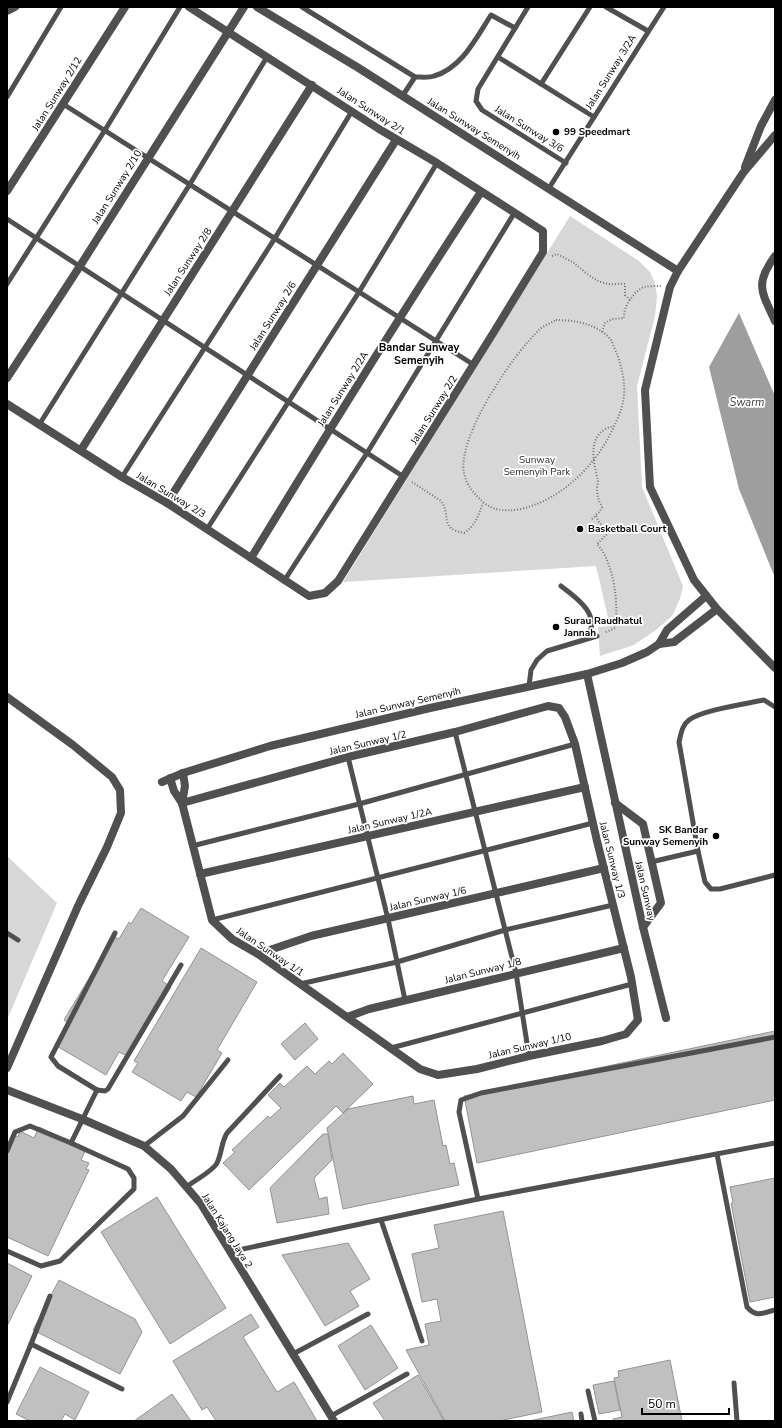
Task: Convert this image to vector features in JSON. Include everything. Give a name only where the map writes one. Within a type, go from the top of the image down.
[{"type":"street","name":"Jalan Sunway 2/12","points":[[7,191],[125,7]]},
{"type":"street","name":"Jalan Sunway 2/1","points":[[189,7],[396,140],[437,163],[544,231]]},
{"type":"street","name":"Jalan Sunway 2/10","points":[[7,378],[80,266],[244,7]]},
{"type":"street","name":"Jalan Sunway Semenyih","points":[[257,7],[402,95],[678,271]]},
{"type":"street","name":"Jalan Sunway 2/8","points":[[81,450],[312,85]]},
{"type":"street","points":[[743,173],[761,126],[775,100]]},
{"type":"street","points":[[775,135],[743,173],[678,271],[670,287],[645,390],[650,487],[694,580],[717,609],[775,668]]},
{"type":"street","name":"Jalan Sunway 2/6","points":[[167,503],[396,140]]},
{"type":"street","name":"Jalan Sunway 2/2A","points":[[251,558],[330,429],[481,192]]},
{"type":"street","name":"Jalan Sunway 2/2","points":[[325,593],[338,581],[407,479],[543,252],[544,231]]},
{"type":"street","points":[[775,256],[763,274],[762,290],[775,321]]},
{"type":"street","name":"Jalan Sunway 2/3","points":[[7,404],[122,477],[167,503],[309,596],[325,593]]},
{"type":"street","name":"Jalan Sunway Semenyih","points":[[182,803],[166,780],[183,773],[270,746],[586,674],[622,663],[647,652],[658,644],[667,630],[706,596]]},
{"type":"street","name":"Jalan Sunway Semenyih","points":[[658,644],[674,642],[717,609]]},
{"type":"street","name":"Jalan Sunway","points":[[586,674],[643,927],[666,1018]]},
{"type":"street","points":[[7,697],[73,745],[112,777],[120,790],[121,813],[107,847],[78,906],[7,1068]]},
{"type":"street","name":"Jalan Sunway 1/2","points":[[182,803],[348,757],[455,732],[548,706],[559,708]]},
{"type":"street","name":"Jalan Sunway 1/3","points":[[559,708],[565,717],[575,744],[624,948],[638,1020]]},
{"type":"street","points":[[183,773],[185,786],[182,803],[212,920]]},
{"type":"street","name":"Jalan Sunway 1/2A","points":[[200,874],[585,787]]},
{"type":"street","points":[[615,803],[643,824],[650,862],[661,903],[643,927]]},
{"type":"street","name":"Jalan Sunway 1/6","points":[[258,954],[311,936],[604,868]]},
{"type":"street","name":"Jalan Sunway 1/1","points":[[212,920],[232,939],[258,954],[420,1069]]},
{"type":"street","name":"Jalan Sunway 1/8","points":[[347,1017],[369,1009],[405,1000],[624,948]]},
{"type":"street","name":"Jalan Sunway 1/10","points":[[420,1069],[438,1075],[477,1069],[529,1056],[602,1041],[626,1034],[638,1020]]},
{"type":"street","name":"Jalan Kajang Jaya 2","points":[[7,1090],[82,1119],[144,1146],[171,1169],[201,1204],[332,1419]]},
{"type":"lane","points":[[7,97],[61,7]]},
{"type":"lane","points":[[7,284],[105,130],[180,7]]},
{"type":"lane","points":[[302,7],[415,77],[433,77],[454,67],[491,15],[515,28]]},
{"type":"lane","name":"Jalan Sunway 3/6","points":[[528,7],[478,89],[476,101],[482,110],[566,163]]},
{"type":"lane","points":[[541,84],[590,7]]},
{"type":"lane","points":[[606,7],[648,31]]},
{"type":"lane","name":"Jalan Sunway 3/2A","points":[[550,188],[664,7]]},
{"type":"lane","points":[[39,425],[190,184],[267,57]]},
{"type":"lane","points":[[498,57],[594,117]]},
{"type":"lane","points":[[402,95],[415,77]]},
{"type":"lane","points":[[63,104],[474,365]]},
{"type":"lane","points":[[122,477],[275,238],[352,111]]},
{"type":"lane","points":[[207,529],[359,292],[437,163]]},
{"type":"lane","points":[[284,581],[367,453],[515,212]]},
{"type":"lane","points":[[7,219],[407,479]]},
{"type":"lane","points":[[561,586],[586,607],[592,624],[592,631],[587,638]]},
{"type":"lane","points":[[529,686],[531,670],[537,660],[547,651],[598,636]]},
{"type":"lane","points":[[775,707],[764,700],[699,714],[688,721],[681,730],[679,742],[698,851],[705,882],[711,889],[720,889],[775,875]]},
{"type":"lane","points":[[455,732],[516,973],[529,1056]]},
{"type":"lane","points":[[192,846],[359,804],[575,744]]},
{"type":"lane","points":[[348,757],[388,919],[405,1000]]},
{"type":"lane","points":[[212,920],[593,823]]},
{"type":"lane","points":[[650,862],[698,851]]},
{"type":"lane","points":[[299,984],[397,962],[505,930],[613,905]]},
{"type":"lane","points":[[7,933],[18,940]]},
{"type":"lane","points":[[115,933],[51,1057],[58,1066],[98,1090],[105,1091],[108,1089],[181,965]]},
{"type":"lane","points":[[391,1048],[632,984]]},
{"type":"lane","points":[[478,1199],[459,1112],[461,1100],[481,1093],[775,1037]]},
{"type":"lane","points":[[144,1146],[183,1116],[228,1060]]},
{"type":"lane","points":[[186,1187],[216,1165],[222,1151],[222,1141],[227,1133],[280,1076]]},
{"type":"lane","points":[[71,1143],[98,1090]]},
{"type":"lane","points":[[7,1151],[15,1132],[30,1126],[128,1169],[134,1178],[134,1189],[60,1261],[41,1266],[7,1251]]},
{"type":"lane","points":[[229,1252],[478,1199],[775,1143]]},
{"type":"lane","points":[[717,1154],[747,1307],[756,1314],[775,1310]]},
{"type":"lane","points":[[381,1220],[422,1341]]},
{"type":"lane","points":[[7,1402],[50,1296]]},
{"type":"lane","points":[[293,1354],[368,1314]]},
{"type":"lane","points":[[31,1344],[122,1389]]},
{"type":"lane","points":[[332,1419],[407,1374]]},
{"type":"lane","points":[[734,1383],[737,1421]]},
{"type":"lane","points":[[588,1392],[595,1421]]},
{"type":"lane","points":[[581,1414],[582,1421]]},
{"type":"path","points":[[550,256],[557,254],[566,258],[589,275],[602,282],[609,284],[624,284],[625,295],[630,300]]},
{"type":"path","points":[[602,332],[605,323],[612,319],[624,318],[623,313],[630,300],[644,287],[670,287]]},
{"type":"path","points":[[556,320],[573,320],[602,332],[611,341],[624,378],[624,397],[621,411],[614,426],[602,448],[585,471],[559,491],[536,504],[514,510],[502,511],[483,503],[468,485],[464,473],[464,462],[480,412],[503,375],[527,343],[542,328],[556,320]]},
{"type":"path","points":[[592,519],[602,507],[597,495],[598,482],[593,460],[593,449],[596,439],[607,428],[614,426]]},
{"type":"path","points":[[407,479],[441,501],[444,506],[450,528],[456,531],[464,533],[471,529],[477,521],[483,503]]},
{"type":"path","points":[[596,516],[599,522],[609,532],[597,544],[604,551],[613,579],[617,616],[615,628],[598,636]]},
{"type":"green space","name":"Sunway Semenyih Park","points":[[570,216],[639,261],[650,272],[655,283],[657,296],[655,316],[637,386],[642,487],[683,586],[680,599],[672,616],[656,630],[634,645],[600,656],[598,627],[610,626],[596,566],[343,582]]},
{"type":"green space","points":[[7,856],[57,903],[7,1020]]},
{"type":"water","name":"Swarm","points":[[739,313],[775,396],[775,576],[739,489],[709,367]]},
{"type":"building","points":[[141,908],[189,937],[162,981],[171,987],[129,1057],[119,1052],[106,1075],[55,1045],[68,1023],[64,1020],[114,937],[119,939],[129,922],[131,924]]},
{"type":"building","points":[[201,948],[257,982],[217,1050],[222,1053],[196,1097],[187,1092],[181,1101],[132,1072],[138,1063],[134,1061]]},
{"type":"building","points":[[305,1023],[318,1039],[295,1060],[281,1044]]},
{"type":"building","points":[[775,1031],[775,1100],[477,1163],[464,1096]]},
{"type":"building","points":[[343,1053],[373,1084],[343,1113],[336,1106],[249,1190],[223,1163],[235,1152],[232,1150],[268,1116],[270,1118],[281,1108],[268,1095],[280,1083],[284,1087],[307,1066],[315,1074],[329,1061],[332,1064]]},
{"type":"building","points":[[413,1096],[414,1104],[434,1100],[443,1146],[446,1145],[450,1164],[454,1163],[459,1185],[343,1209],[327,1128],[348,1109]]},
{"type":"building","points":[[39,1127],[86,1149],[81,1160],[89,1163],[86,1169],[89,1170],[48,1256],[7,1237],[7,1152],[15,1135],[18,1137],[20,1131],[34,1138]]},
{"type":"building","points":[[323,1134],[328,1134],[332,1160],[314,1178],[319,1199],[327,1197],[329,1214],[277,1223],[270,1188]]},
{"type":"building","points":[[775,1178],[775,1297],[750,1302],[731,1203],[733,1203],[730,1187]]},
{"type":"building","points":[[157,1197],[226,1308],[170,1344],[101,1232]]},
{"type":"building","points":[[503,1211],[542,1412],[499,1421],[445,1421],[406,1350],[429,1345],[425,1324],[441,1321],[437,1299],[422,1302],[412,1254],[439,1248],[434,1225]]},
{"type":"building","points":[[348,1243],[370,1279],[350,1291],[359,1306],[325,1326],[282,1255]]},
{"type":"building","points":[[7,1263],[32,1276],[7,1326]]},
{"type":"building","points":[[59,1280],[135,1319],[142,1332],[120,1374],[33,1330]]},
{"type":"building","points":[[251,1314],[259,1327],[243,1337],[277,1392],[294,1382],[317,1421],[216,1421],[207,1407],[202,1410],[173,1361]]},
{"type":"building","points":[[371,1325],[398,1368],[365,1390],[338,1346]]},
{"type":"building","points":[[670,1360],[682,1421],[613,1421],[613,1419],[622,1417],[614,1378],[619,1377],[618,1371]]},
{"type":"building","points":[[40,1367],[89,1392],[75,1420],[65,1414],[61,1421],[30,1421],[16,1414]]},
{"type":"building","points":[[418,1375],[444,1421],[385,1421],[373,1403]]},
{"type":"building","points":[[614,1381],[620,1410],[599,1414],[593,1385]]},
{"type":"building","points":[[172,1394],[191,1421],[134,1421]]},
{"type":"building","points":[[572,1412],[574,1421],[529,1421]]},
{"type":"place","name":"99 Speedmart","points":[[556,132]]},
{"type":"place","name":"Basketball Court","points":[[580,529]]},
{"type":"place","name":"Surau Raudhatul Jannah","points":[[556,627]]},
{"type":"place","name":"SK Bandar Sunway Semenyih","points":[[716,836]]},
{"type":"district","name":"Bandar Sunway Semenyih","points":[[419,353]]}]
